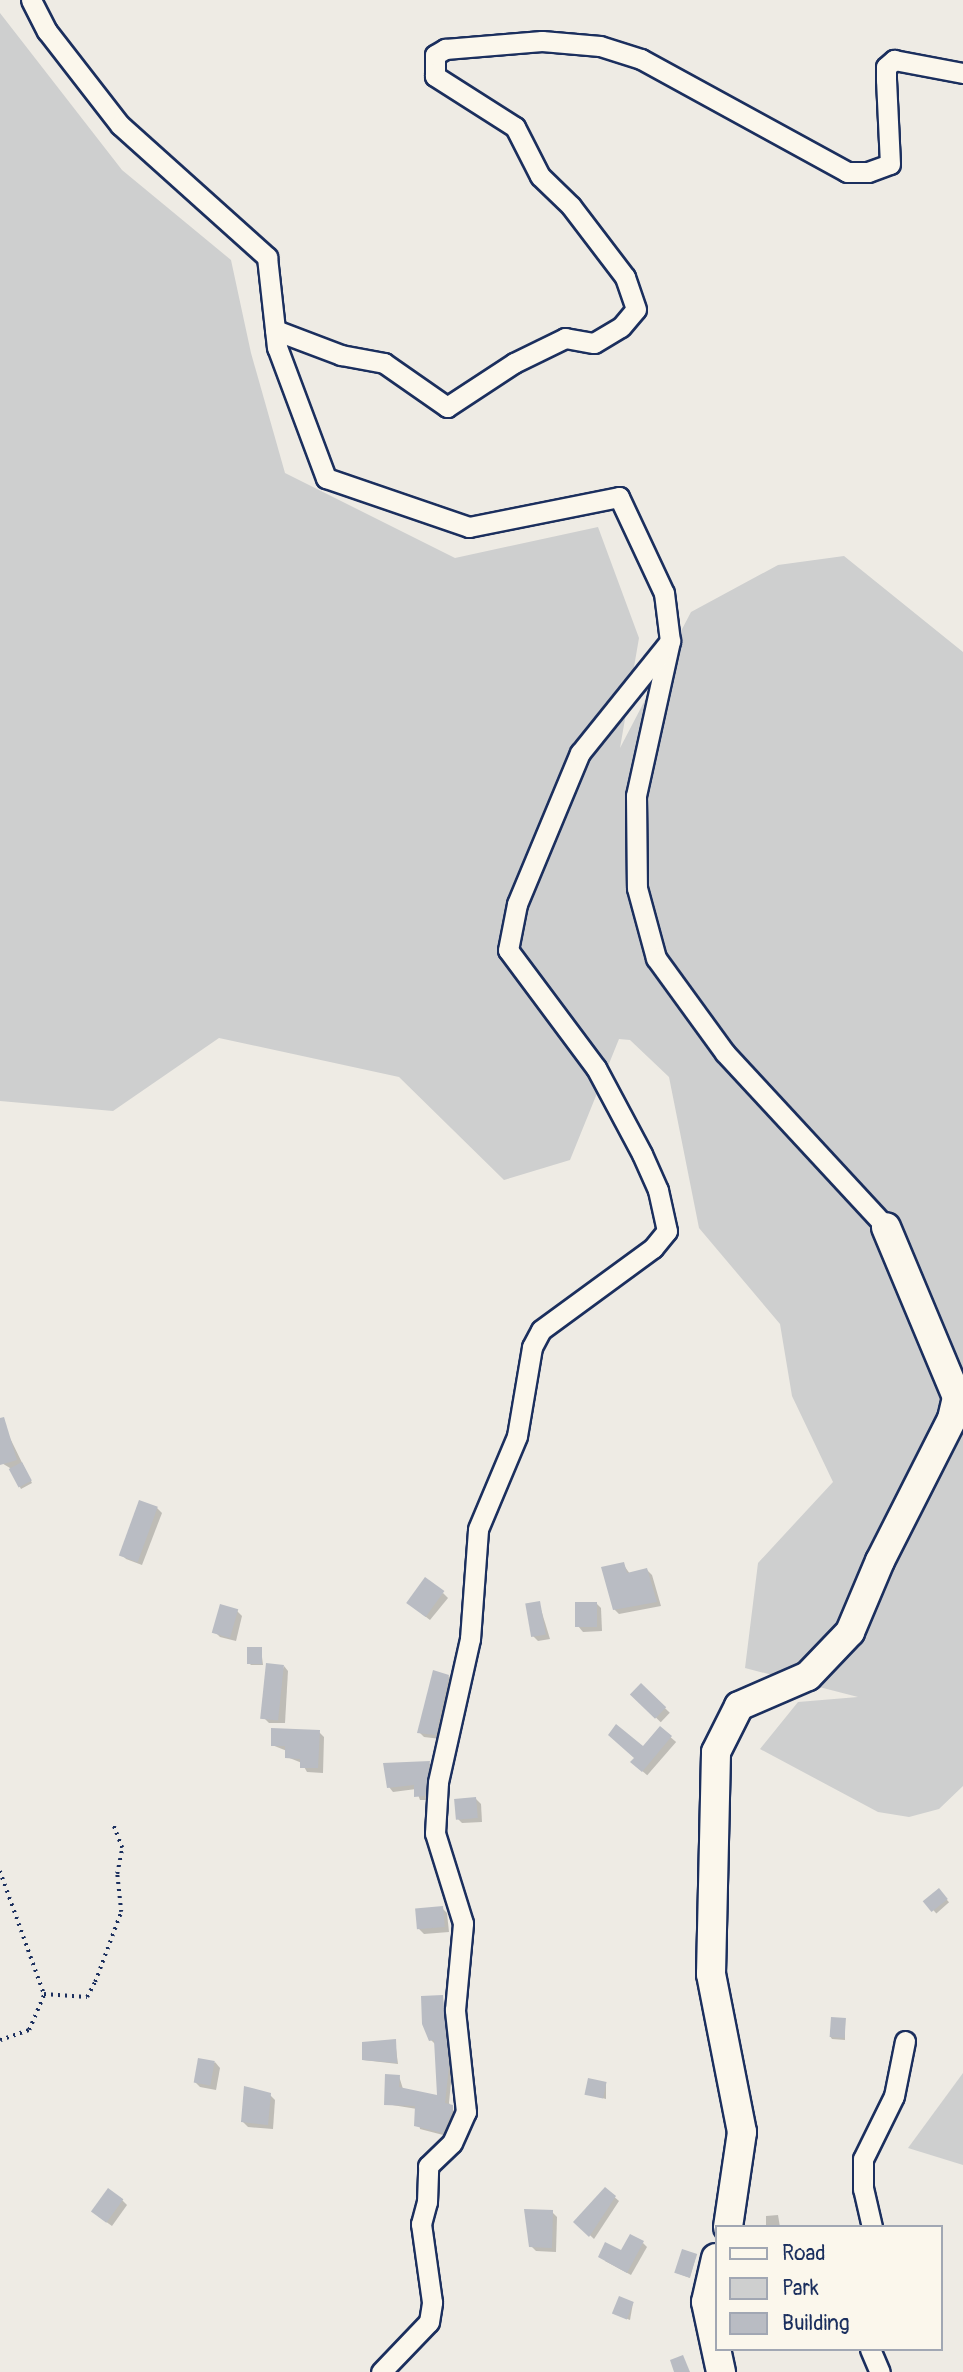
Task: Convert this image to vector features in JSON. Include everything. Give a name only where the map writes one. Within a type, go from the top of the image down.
[{"type":"street","points":[[31,0],[47,31],[120,125],[267,257],[277,347],[326,478],[469,527],[619,497],[664,593],[670,640],[636,796],[637,888],[656,958],[725,1053],[886,1227],[957,1396],[952,1419],[880,1561],[850,1632],[808,1676],[739,1706],[716,1752],[711,1974],[742,2132],[728,2225]]},
{"type":"street","points":[[275,330],[341,355],[384,363],[447,407],[514,363],[565,338],[594,343],[621,327],[636,309],[625,277],[572,206],[540,176],[515,127],[435,76],[435,55],[445,49],[542,41],[600,46],[641,59],[847,172],[868,172],[890,164],[886,67],[894,60],[963,73]]},
{"type":"street","points":[[381,2372],[429,2322],[432,2302],[421,2224],[427,2202],[428,2166],[452,2143],[466,2112],[455,2010],[463,1923],[435,1833],[438,1782],[470,1639],[478,1529],[517,1436],[532,1348],[541,1329],[635,1262],[667,1231],[658,1190],[596,1068],[508,950],[517,904],[580,753],[670,640]]},
{"type":"street","points":[[872,2225],[863,2189],[863,2159],[894,2096],[905,2041]]},
{"type":"street","points":[[715,2266],[711,2297],[715,2327]]},
{"type":"street","points":[[718,2351],[721,2372]]},
{"type":"street","points":[[871,2351],[880,2372]]},
{"type":"path","points":[[44,1994],[86,1997],[108,1954],[121,1912],[117,1874],[122,1848],[113,1824]]},
{"type":"path","points":[[0,1871],[44,1994],[29,2029],[0,2040]]},
{"type":"green space","points":[[0,13],[122,170],[231,260],[251,353],[285,473],[455,558],[598,527],[639,638],[620,748],[691,612],[778,565],[844,556],[963,652],[963,1786],[939,1809],[909,1817],[878,1812],[760,1749],[798,1702],[858,1697],[745,1668],[758,1563],[833,1482],[792,1396],[780,1324],[699,1228],[669,1077],[630,1040],[619,1039],[570,1160],[504,1180],[399,1077],[219,1038],[113,1111],[0,1101]]},
{"type":"green space","points":[[963,2073],[963,2165],[908,2148]]},
{"type":"building","points":[[4,1417],[17,1460],[0,1465],[0,1418]]},
{"type":"building","points":[[22,1462],[32,1481],[19,1488],[9,1469]]},
{"type":"building","points":[[139,1500],[158,1507],[138,1562],[119,1555]]},
{"type":"building","points":[[624,1562],[627,1573],[647,1568],[657,1602],[613,1610],[601,1567]]},
{"type":"building","points":[[425,1577],[444,1591],[426,1617],[406,1603]]},
{"type":"building","points":[[540,1601],[546,1634],[531,1637],[525,1604]]},
{"type":"building","points":[[575,1602],[597,1602],[597,1627],[575,1627]]},
{"type":"building","points":[[220,1604],[238,1609],[230,1638],[212,1633]]},
{"type":"building","points":[[247,1647],[262,1647],[262,1664],[247,1664]]},
{"type":"building","points":[[266,1663],[284,1665],[278,1721],[260,1719]]},
{"type":"building","points":[[433,1670],[449,1675],[436,1735],[417,1733]]},
{"type":"building","points":[[641,1683],[666,1707],[655,1719],[630,1695]]},
{"type":"building","points":[[616,1724],[643,1746],[660,1726],[672,1736],[642,1772],[630,1762],[634,1758],[608,1735]]},
{"type":"building","points":[[271,1728],[320,1730],[318,1768],[300,1768],[300,1759],[285,1758],[285,1746],[271,1746]]},
{"type":"building","points":[[430,1761],[425,1796],[414,1797],[414,1785],[387,1788],[383,1763]]},
{"type":"building","points":[[476,1797],[478,1818],[456,1820],[454,1799]]},
{"type":"building","points":[[939,1888],[948,1899],[931,1912],[923,1901]]},
{"type":"building","points":[[443,1906],[445,1927],[417,1929],[415,1908]]},
{"type":"building","points":[[443,1995],[449,2067],[445,2103],[453,2105],[453,2110],[443,2133],[414,2126],[415,2106],[384,2105],[385,2074],[400,2075],[399,2087],[437,2095],[434,2040],[429,2041],[422,2024],[421,1996]]},
{"type":"building","points":[[831,2017],[846,2018],[845,2038],[830,2037]]},
{"type":"building","points":[[396,2039],[397,2063],[362,2060],[362,2042]]},
{"type":"building","points":[[198,2058],[215,2061],[210,2086],[194,2083]]},
{"type":"building","points":[[588,2078],[607,2082],[603,2099],[584,2095]]},
{"type":"building","points":[[244,2086],[271,2093],[268,2125],[241,2122]]},
{"type":"building","points":[[605,2187],[616,2196],[589,2237],[573,2222]]},
{"type":"building","points":[[108,2188],[123,2199],[106,2223],[91,2211]]},
{"type":"building","points":[[524,2209],[553,2210],[552,2248],[529,2247]]},
{"type":"building","points":[[630,2234],[644,2241],[627,2273],[598,2257],[605,2242],[621,2250]]},
{"type":"building","points":[[682,2249],[697,2254],[689,2278],[674,2273]]},
{"type":"building","points":[[619,2296],[634,2302],[627,2320],[612,2314]]},
{"type":"building","points":[[683,2355],[690,2372],[674,2372],[670,2360]]}]
